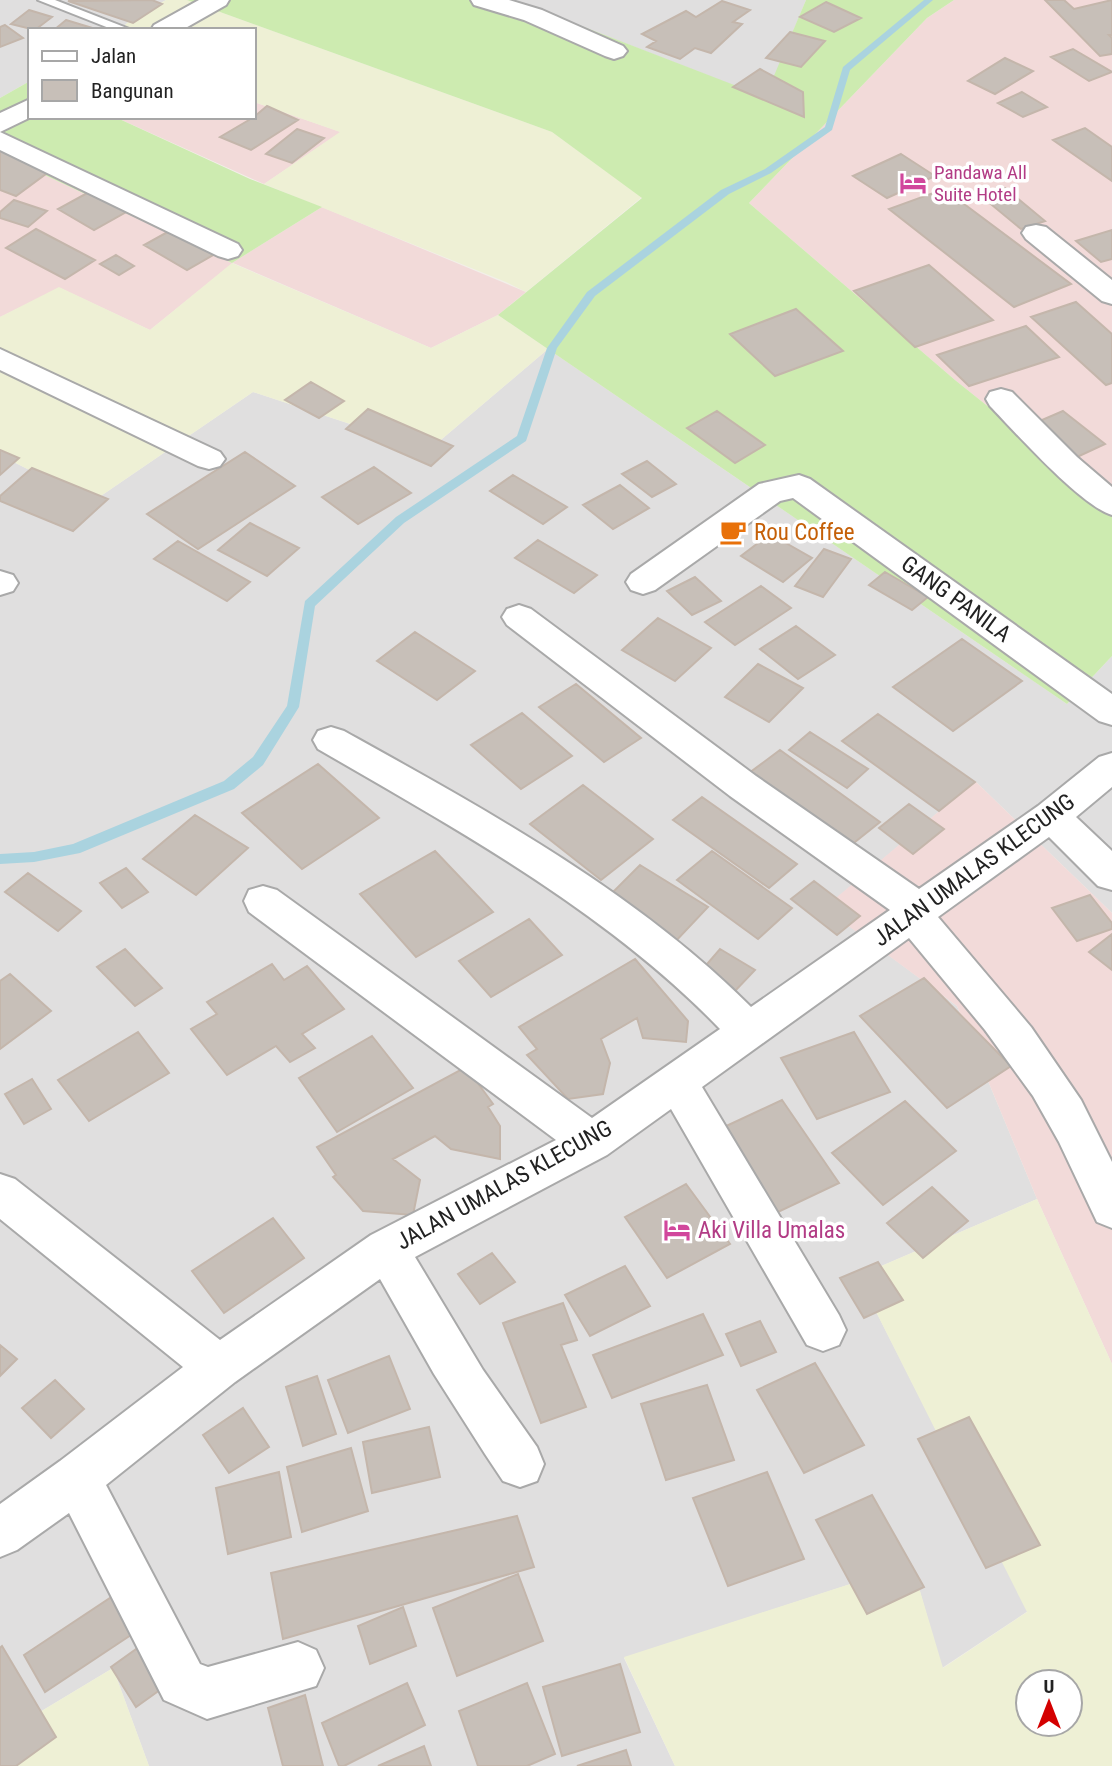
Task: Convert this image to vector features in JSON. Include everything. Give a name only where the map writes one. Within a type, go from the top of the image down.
[{"type":"street","points":[[167,28],[217,0]]},
{"type":"street","points":[[483,0],[533,15],[614,51]]},
{"type":"street","points":[[0,124],[28,108]]},
{"type":"street","points":[[0,140],[228,250]]},
{"type":"street","points":[[1036,233],[1112,295]]},
{"type":"street","points":[[0,358],[209,459]]},
{"type":"street","points":[[1001,399],[1066,464],[1112,505]]},
{"type":"street","name":"GANG PANILA","points":[[643,582],[770,492],[799,486],[1112,712]]},
{"type":"street","points":[[519,617],[916,912],[1025,1049],[1050,1086],[1079,1138],[1112,1208]]},
{"type":"street","points":[[331,740],[437,800],[638,932],[696,978],[748,1031]]},
{"type":"street","name":"JALAN UMALAS KLECUNG","points":[[0,1533],[77,1478],[219,1367],[387,1249],[592,1142],[1051,816],[1112,766]]},
{"type":"street","points":[[1051,816],[1112,875]]},
{"type":"street","points":[[263,901],[592,1142]]},
{"type":"street","points":[[677,1082],[823,1330]]},
{"type":"street","points":[[0,1193],[219,1367]]},
{"type":"street","points":[[387,1249],[460,1378],[520,1464]]},
{"type":"street","points":[[77,1478],[182,1682],[207,1693],[298,1668]]},
{"type":"lane","points":[[44,0],[120,28]]},
{"type":"shaded area","points":[[0,0],[166,0],[133,18],[121,28],[28,28],[28,82],[0,98]]},
{"type":"shaded area","points":[[514,0],[806,0],[766,98]]},
{"type":"shaded area","points":[[954,0],[1112,0],[1112,506],[955,380],[749,203],[927,18]]},
{"type":"shaded area","points":[[256,103],[341,132],[264,184],[119,119],[256,119]]},
{"type":"shaded area","points":[[0,154],[232,263],[322,207],[526,292],[498,315],[431,348],[233,263],[150,330],[60,288],[0,317]]},
{"type":"shaded area","points":[[548,349],[1067,704],[1112,656],[1112,913],[975,781],[825,908],[957,1006],[1037,1199],[858,1276],[1028,1611],[942,1668],[912,1564],[624,1658],[675,1766],[149,1766],[113,1668],[0,1736],[0,455],[92,502],[253,392],[429,450]]},
{"type":"shaded area","points":[[975,781],[1112,913],[1112,1364],[1037,1199],[957,1006],[824,908]]},
{"type":"green space","points":[[166,0],[187,0],[552,132],[642,197],[526,292],[264,184],[340,132],[256,103],[256,28],[121,28],[133,18]]},
{"type":"green space","points":[[187,0],[514,0],[765,97],[806,0],[954,0],[927,18],[749,203],[955,380],[1112,506],[1112,656],[1067,704],[498,315],[642,198],[552,132]]},
{"type":"green space","points":[[28,82],[28,119],[119,119],[250,179],[322,207],[232,263],[0,154],[0,98]]},
{"type":"green space","points":[[232,263],[431,348],[498,315],[548,349],[429,450],[253,392],[92,502],[0,455],[0,317],[59,287],[150,330]]},
{"type":"green space","points":[[1037,1199],[1112,1364],[1112,1766],[675,1766],[624,1657],[912,1564],[943,1668],[1027,1612],[858,1276]]},
{"type":"green space","points":[[113,1668],[149,1766],[0,1766],[0,1736]]},
{"type":"building","points":[[152,0],[162,4],[133,23],[68,1]]},
{"type":"building","points":[[1045,0],[1064,0],[1074,9],[1112,0],[1112,35],[1109,35],[1112,38],[1112,54],[1100,56]]},
{"type":"building","points":[[722,1],[750,10],[733,22],[742,24],[711,53],[695,48],[680,59],[647,47],[656,41],[642,34],[686,11],[696,17]]},
{"type":"building","points":[[826,2],[861,18],[834,32],[800,17]]},
{"type":"building","points":[[29,10],[52,17],[38,28],[11,24]]},
{"type":"building","points":[[66,20],[92,28],[56,28]]},
{"type":"building","points":[[5,25],[23,38],[0,47],[0,27]]},
{"type":"building","points":[[790,32],[825,41],[801,67],[766,58]]},
{"type":"building","points":[[1073,49],[1112,72],[1089,81],[1051,57]]},
{"type":"building","points":[[1005,58],[1033,71],[995,94],[968,81]]},
{"type":"building","points":[[760,69],[803,92],[804,117],[733,87]]},
{"type":"building","points":[[1022,92],[1047,107],[1023,117],[998,103]]},
{"type":"building","points":[[267,106],[298,120],[251,150],[220,137],[251,119],[256,119],[256,115]]},
{"type":"building","points":[[1085,128],[1112,147],[1112,181],[1053,140]]},
{"type":"building","points":[[297,129],[324,138],[292,163],[266,154]]},
{"type":"building","points":[[0,147],[54,168],[16,196],[0,190]]},
{"type":"building","points":[[901,154],[935,176],[887,198],[853,176]]},
{"type":"building","points":[[1005,188],[1045,221],[1021,229],[981,196]]},
{"type":"building","points":[[944,189],[1071,284],[1014,307],[889,209]]},
{"type":"building","points":[[91,191],[128,211],[94,230],[58,209]]},
{"type":"building","points":[[14,200],[47,211],[28,227],[0,218],[0,212]]},
{"type":"building","points":[[36,229],[95,260],[65,279],[6,248]]},
{"type":"building","points":[[173,229],[215,254],[187,270],[144,245]]},
{"type":"building","points":[[1112,230],[1112,259],[1101,262],[1076,241]]},
{"type":"building","points":[[116,255],[134,266],[119,275],[100,264]]},
{"type":"building","points":[[929,265],[993,320],[915,347],[854,291]]},
{"type":"building","points":[[1076,302],[1112,334],[1112,383],[1106,385],[1031,317]]},
{"type":"building","points":[[796,309],[843,351],[775,376],[730,334]]},
{"type":"building","points":[[1026,326],[1059,357],[969,386],[937,355]]},
{"type":"building","points":[[311,382],[344,401],[319,418],[285,400]]},
{"type":"building","points":[[368,409],[453,446],[431,466],[346,429]]},
{"type":"building","points":[[717,411],[765,445],[735,463],[687,428]]},
{"type":"building","points":[[1063,411],[1105,444],[1077,457],[1035,423]]},
{"type":"building","points":[[0,450],[19,458],[0,475]]},
{"type":"building","points":[[245,452],[295,486],[198,549],[147,514]]},
{"type":"building","points":[[647,461],[676,484],[652,497],[622,474]]},
{"type":"building","points":[[374,467],[411,493],[358,524],[322,497]]},
{"type":"building","points":[[32,468],[108,499],[73,531],[0,501],[0,496]]},
{"type":"building","points":[[513,475],[567,507],[543,524],[490,491]]},
{"type":"building","points":[[620,485],[649,508],[613,529],[583,505]]},
{"type":"building","points":[[250,523],[299,548],[267,576],[218,550]]},
{"type":"building","points":[[770,534],[812,558],[783,582],[741,556]]},
{"type":"building","points":[[538,540],[597,575],[574,593],[515,558]]},
{"type":"building","points":[[178,541],[250,582],[227,601],[154,559]]},
{"type":"building","points":[[824,549],[851,559],[823,597],[795,586]]},
{"type":"building","points":[[885,572],[928,597],[912,610],[869,585]]},
{"type":"building","points":[[695,577],[721,601],[692,615],[667,591]]},
{"type":"building","points":[[761,586],[791,608],[735,645],[705,622]]},
{"type":"building","points":[[658,618],[711,648],[675,681],[622,650]]},
{"type":"building","points":[[796,626],[835,655],[798,679],[760,649]]},
{"type":"building","points":[[415,632],[475,671],[437,700],[377,661]]},
{"type":"building","points":[[962,639],[1022,681],[953,731],[893,687]]},
{"type":"building","points":[[758,664],[803,688],[769,722],[725,697]]},
{"type":"building","points":[[576,684],[641,738],[604,762],[539,707]]},
{"type":"building","points":[[522,713],[572,756],[521,789],[471,745]]},
{"type":"building","points":[[878,714],[975,782],[939,811],[842,741]]},
{"type":"building","points":[[810,732],[868,769],[847,788],[789,750]]},
{"type":"building","points":[[780,750],[880,822],[845,850],[745,776]]},
{"type":"building","points":[[318,764],[379,818],[302,869],[242,813]]},
{"type":"building","points":[[583,785],[653,839],[601,880],[530,824]]},
{"type":"building","points":[[702,797],[797,864],[769,888],[673,820]]},
{"type":"building","points":[[909,804],[944,829],[913,854],[879,828]]},
{"type":"building","points":[[195,815],[248,848],[196,895],[143,859]]},
{"type":"building","points":[[435,851],[493,912],[416,957],[360,894]]},
{"type":"building","points":[[712,851],[792,908],[758,939],[677,880]]},
{"type":"building","points":[[640,865],[708,907],[674,943],[605,900]]},
{"type":"building","points":[[126,868],[148,892],[122,908],[100,883]]},
{"type":"building","points":[[28,873],[81,911],[58,931],[5,892]]},
{"type":"building","points":[[814,881],[860,916],[837,935],[791,899]]},
{"type":"building","points":[[1090,895],[1112,923],[1112,929],[1077,941],[1052,908]]},
{"type":"building","points":[[529,919],[562,955],[491,997],[459,961]]},
{"type":"building","points":[[1112,934],[1112,970],[1089,952]]},
{"type":"building","points":[[125,949],[162,988],[135,1006],[97,967]]},
{"type":"building","points":[[720,949],[755,970],[735,991],[701,971]]},
{"type":"building","points":[[635,959],[688,1021],[686,1042],[643,1038],[637,1018],[601,1039],[610,1063],[603,1094],[568,1099],[527,1055],[537,1049],[519,1027]]},
{"type":"building","points":[[272,964],[284,980],[307,966],[344,1009],[302,1034],[315,1048],[290,1062],[276,1046],[227,1075],[191,1029],[217,1014],[207,1002]]},
{"type":"building","points":[[10,974],[51,1011],[0,1049],[0,981]]},
{"type":"building","points":[[924,978],[1011,1066],[947,1108],[860,1016]]},
{"type":"building","points":[[138,1032],[169,1073],[89,1121],[58,1080]]},
{"type":"building","points":[[854,1032],[890,1092],[817,1119],[781,1058]]},
{"type":"building","points":[[372,1036],[413,1088],[337,1132],[299,1078]]},
{"type":"building","points":[[466,1067],[493,1104],[488,1107],[500,1126],[500,1159],[451,1149],[435,1136],[393,1159],[420,1180],[413,1215],[363,1211],[333,1177],[336,1175],[317,1147]]},
{"type":"building","points":[[32,1079],[51,1109],[24,1124],[5,1094]]},
{"type":"building","points":[[782,1100],[839,1183],[778,1212],[722,1128]]},
{"type":"building","points":[[905,1101],[956,1151],[883,1205],[832,1153]]},
{"type":"building","name":"Aki Villa Umalas","points":[[686,1184],[730,1244],[667,1278],[625,1217]]},
{"type":"building","points":[[932,1187],[968,1221],[923,1258],[887,1223]]},
{"type":"building","points":[[273,1218],[304,1258],[224,1313],[192,1271]]},
{"type":"building","points":[[492,1253],[515,1282],[480,1304],[458,1274]]},
{"type":"building","points":[[878,1262],[903,1300],[864,1318],[840,1278]]},
{"type":"building","points":[[625,1266],[650,1306],[590,1336],[565,1295]]},
{"type":"building","points":[[563,1303],[577,1340],[561,1345],[586,1407],[541,1423],[503,1323]]},
{"type":"building","points":[[703,1314],[723,1355],[612,1398],[593,1355]]},
{"type":"building","points":[[760,1321],[776,1352],[741,1366],[726,1334]]},
{"type":"building","points":[[0,1345],[17,1359],[0,1376]]},
{"type":"building","points":[[389,1356],[410,1409],[348,1433],[328,1380]]},
{"type":"building","points":[[815,1363],[864,1445],[804,1473],[757,1390]]},
{"type":"building","points":[[317,1376],[336,1434],[303,1446],[286,1387]]},
{"type":"building","points":[[55,1380],[84,1409],[51,1438],[22,1408]]},
{"type":"building","points":[[707,1385],[734,1460],[666,1480],[641,1404]]},
{"type":"building","points":[[243,1408],[269,1447],[229,1473],[203,1435]]},
{"type":"building","points":[[969,1417],[1040,1545],[986,1568],[918,1439]]},
{"type":"building","points":[[429,1427],[440,1477],[372,1493],[363,1442]]},
{"type":"building","points":[[351,1448],[368,1511],[302,1532],[287,1467]]},
{"type":"building","points":[[279,1472],[291,1537],[228,1554],[216,1488]]},
{"type":"building","points":[[767,1472],[804,1559],[728,1586],[693,1498]]},
{"type":"building","points":[[872,1495],[924,1587],[867,1614],[816,1520]]},
{"type":"building","points":[[517,1516],[534,1567],[283,1639],[271,1573]]},
{"type":"building","points":[[518,1574],[543,1641],[457,1676],[433,1608]]},
{"type":"building","points":[[116,1594],[137,1631],[45,1692],[24,1655]]},
{"type":"building","points":[[403,1607],[416,1646],[370,1664],[358,1626]]},
{"type":"building","points":[[2,1646],[56,1737],[16,1766],[0,1766]]},
{"type":"building","points":[[139,1647],[164,1687],[136,1707],[111,1667]]},
{"type":"building","points":[[620,1664],[640,1732],[562,1756],[543,1687]]},
{"type":"building","points":[[407,1683],[425,1725],[344,1766],[339,1766],[322,1723]]},
{"type":"building","points":[[527,1683],[555,1754],[527,1766],[478,1766],[459,1711]]},
{"type":"building","points":[[305,1695],[323,1766],[283,1766],[268,1708]]},
{"type":"building","points":[[424,1746],[431,1766],[378,1766]]},
{"type":"building","points":[[626,1750],[631,1766],[577,1766]]},
{"type":"waterway","points":[[0,859],[34,857],[75,849],[229,785],[258,761],[293,707],[309,604],[400,520],[522,438],[552,348],[591,294],[725,192],[768,171],[829,128],[846,69],[929,0]]},
{"type":"place","name":"Pandawa All Suite Hotel","points":[[913,183]]},
{"type":"place","name":"Rou Coffee","points":[[733,532]]},
{"type":"place","name":"Aki Villa Umalas","points":[[677,1230]]}]
